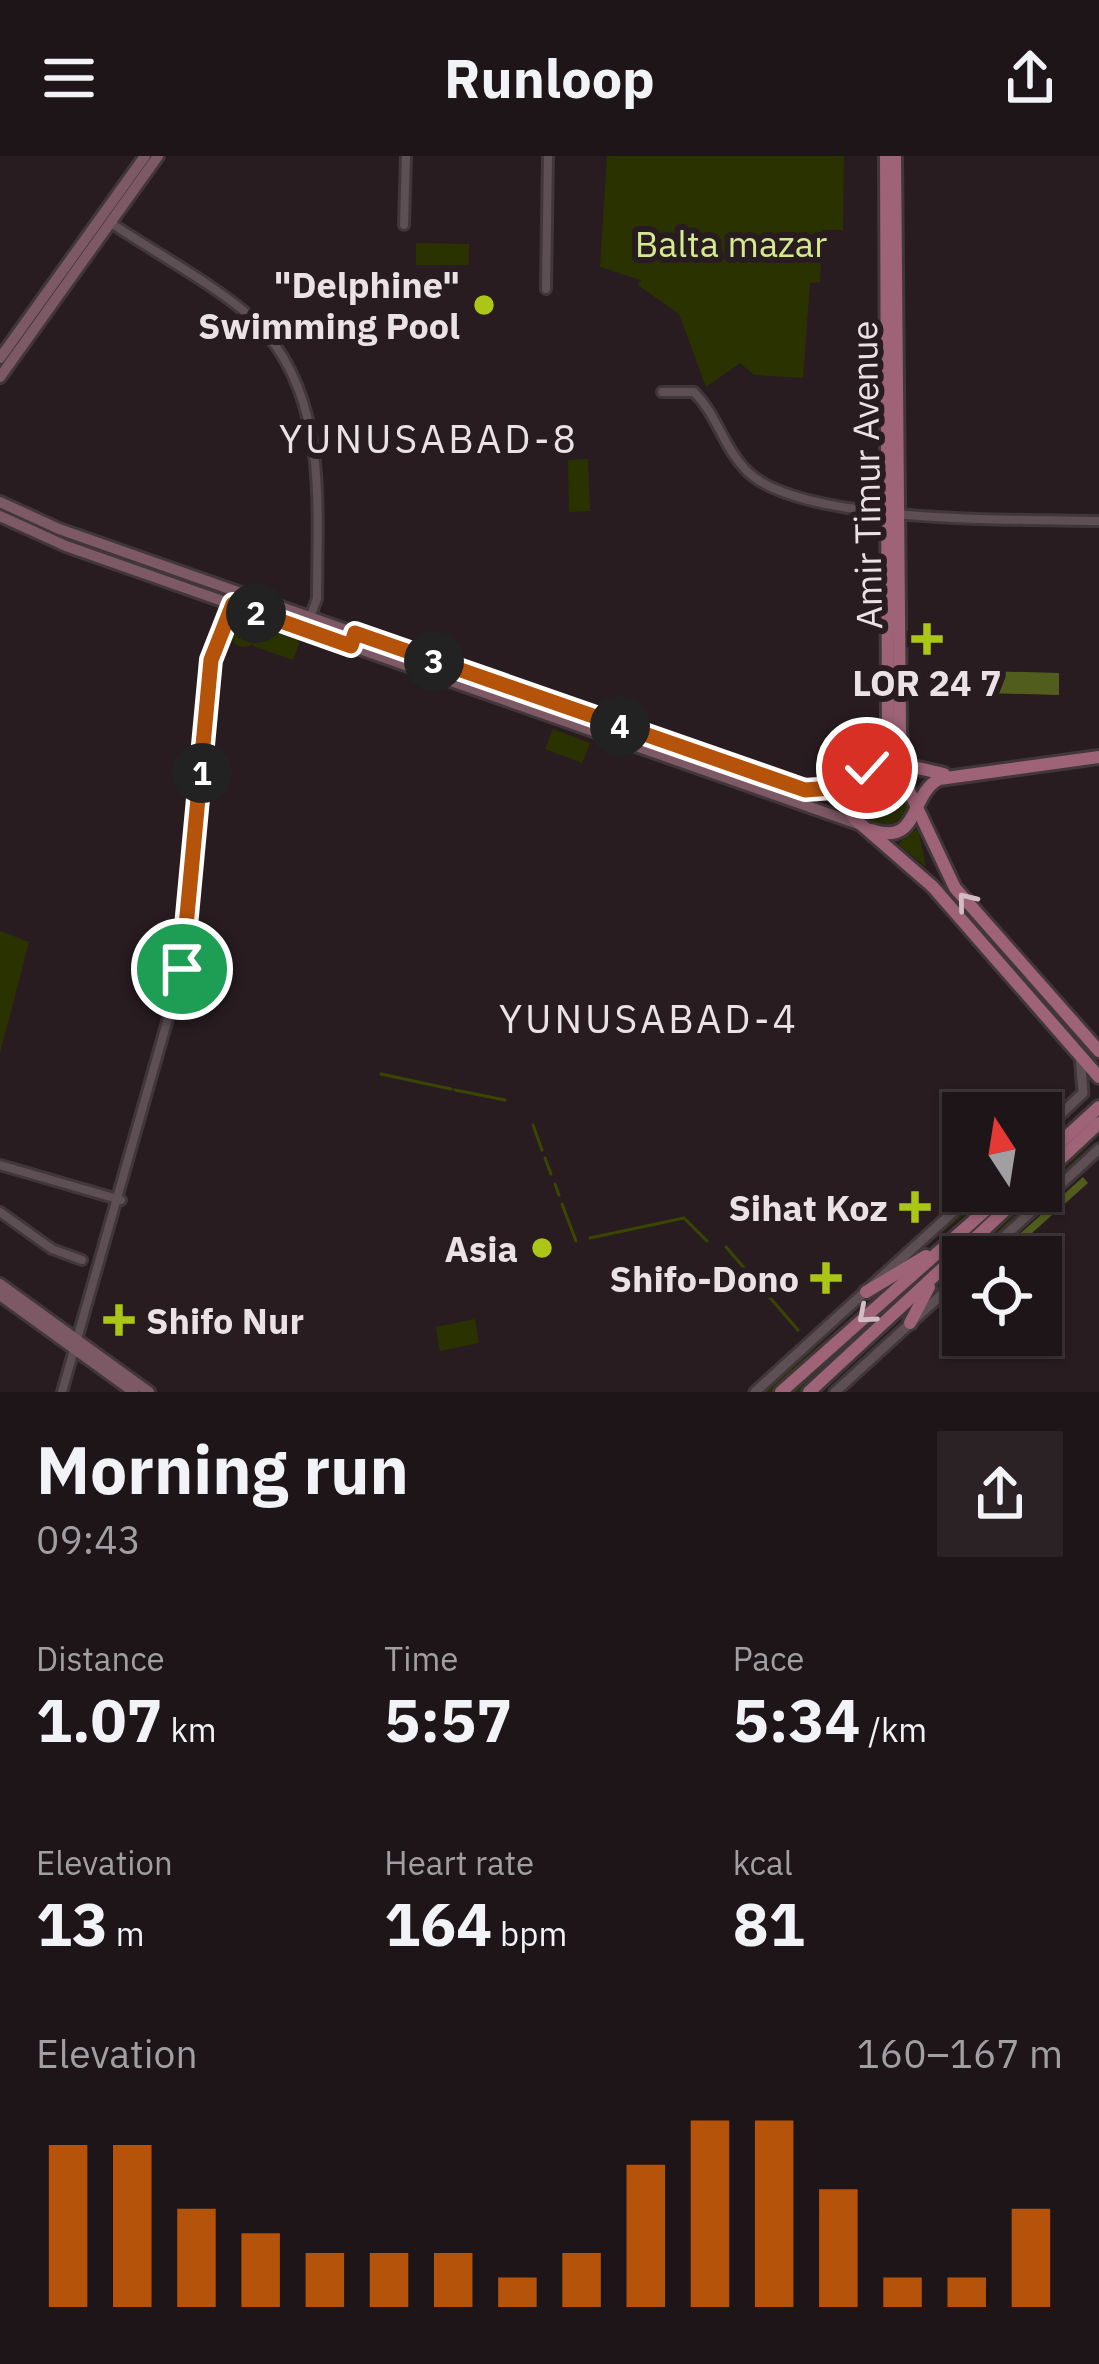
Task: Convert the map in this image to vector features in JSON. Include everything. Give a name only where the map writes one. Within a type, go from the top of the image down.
[{"type":"main road","points":[[0,377],[145,156]]},
{"type":"main road","points":[[0,358],[158,156]]},
{"type":"main road","name":"Amir Timur Avenue","points":[[860,773],[881,752],[887,734],[891,156]]},
{"type":"main road","points":[[0,502],[52,534],[233,604],[814,791],[877,763],[958,774]]},
{"type":"main road","name":"Amir Timur Avenue","points":[[891,510],[903,766]]},
{"type":"main road","points":[[0,516],[310,617],[353,639],[865,826],[899,832],[919,811],[929,785],[958,774],[1099,757]]},
{"type":"main road","points":[[877,763],[895,769],[907,784]]},
{"type":"main road","points":[[903,766],[955,887],[1099,1051]]},
{"type":"main road","points":[[736,782],[740,769]]},
{"type":"main road","points":[[860,773],[847,802],[865,826],[933,887],[1099,1077]]},
{"type":"main road","points":[[1033,1003],[1036,992],[1047,992]]},
{"type":"main road","points":[[1062,1141],[1099,1107]]},
{"type":"main road","points":[[1062,1157],[1099,1123]]},
{"type":"main road","points":[[809,1392],[934,1279],[990,1212]]},
{"type":"main road","points":[[959,1236],[996,1212]]},
{"type":"main road","points":[[866,1292],[942,1247]]},
{"type":"main road","points":[[781,1392],[942,1250]]},
{"type":"main road","points":[[910,1323],[934,1279]]},
{"type":"main road","points":[[0,1284],[134,1392]]},
{"type":"main road","points":[[0,1295],[149,1392]]},
{"type":"street","points":[[404,225],[406,156]]},
{"type":"street","points":[[547,289],[548,156]]},
{"type":"street","points":[[110,223],[251,318],[292,370],[315,449],[316,599],[310,617]]},
{"type":"street","points":[[662,392],[694,392],[716,414],[745,471],[781,494],[820,507],[961,518],[1099,521]]},
{"type":"street","points":[[62,1392],[121,1200],[182,969],[211,660],[233,604]]},
{"type":"street","points":[[1062,1114],[1084,1089],[1080,1055]]},
{"type":"street","points":[[1068,1109],[1080,1103],[1099,1107]]},
{"type":"street","points":[[1005,1236],[1099,1150]]},
{"type":"street","points":[[0,1165],[121,1200]]},
{"type":"street","points":[[0,1211],[52,1249],[82,1260]]},
{"type":"street","points":[[755,1392],[953,1212]]},
{"type":"street","points":[[835,1392],[942,1294]]},
{"type":"green space","name":"Balta mazar","points":[[607,156],[844,156],[843,230],[822,230],[820,282],[810,283],[803,378],[754,375],[740,363],[706,387],[679,314],[638,285],[641,280],[600,267]]},
{"type":"green space","points":[[416,243],[469,244],[469,265],[416,265]]},
{"type":"green space","points":[[588,459],[590,511],[569,512],[568,460]]},
{"type":"green space","points":[[244,621],[257,634],[244,647],[231,634]]},
{"type":"green space","points":[[260,627],[300,641],[293,660],[253,646]]},
{"type":"green space","points":[[984,671],[1059,673],[1059,695],[983,693]]},
{"type":"green space","points":[[553,729],[590,743],[582,763],[545,749]]},
{"type":"green space","points":[[882,771],[901,779],[909,798],[901,817],[882,825],[863,817],[855,798],[863,779]]},
{"type":"green space","points":[[918,828],[926,867],[898,844]]},
{"type":"green space","points":[[0,931],[29,942],[0,1053]]},
{"type":"green space","points":[[1083,1177],[1088,1183],[1062,1206],[1062,1196]]},
{"type":"green space","points":[[961,1212],[968,1212],[902,1264]]},
{"type":"green space","points":[[1018,1212],[1022,1212],[997,1236],[992,1236]]},
{"type":"green space","points":[[1044,1212],[1055,1212],[1029,1236],[1017,1236]]},
{"type":"green space","points":[[942,1257],[799,1392],[790,1392]]},
{"type":"green space","points":[[893,1283],[772,1392],[764,1392]]},
{"type":"green space","points":[[475,1319],[479,1343],[440,1351],[436,1327]]},
{"type":"waterway","points":[[381,1074],[451,1089]]},
{"type":"waterway","points":[[455,1090],[505,1100]]},
{"type":"waterway","points":[[533,1125],[542,1150]]},
{"type":"waterway","points":[[545,1158],[551,1174]]},
{"type":"waterway","points":[[555,1184],[559,1195]]},
{"type":"waterway","points":[[562,1204],[576,1241]]},
{"type":"waterway","points":[[590,1238],[684,1218],[707,1241]]},
{"type":"waterway","points":[[726,1247],[798,1330]]},
{"type":"place","name":"\"Delphine\" Swimming Pool","points":[[484,305]]},
{"type":"place","name":"LOR 24 7","points":[[927,639]]},
{"type":"place","name":"Sihat Koz","points":[[915,1207]]},
{"type":"place","name":"Asia","points":[[542,1248]]},
{"type":"place","name":"Shifo-Dono","points":[[826,1278]]},
{"type":"place","name":"Shifo Nur","points":[[119,1320]]},
{"type":"district","name":"YUNUSABAD-8","points":[[429,438]]},
{"type":"district","name":"YUNUSABAD-4","points":[[649,1018]]},
{"type":"route","points":[[182,969],[211,660],[233,604],[351,646],[355,633],[805,790],[832,788],[867,768]]}]
